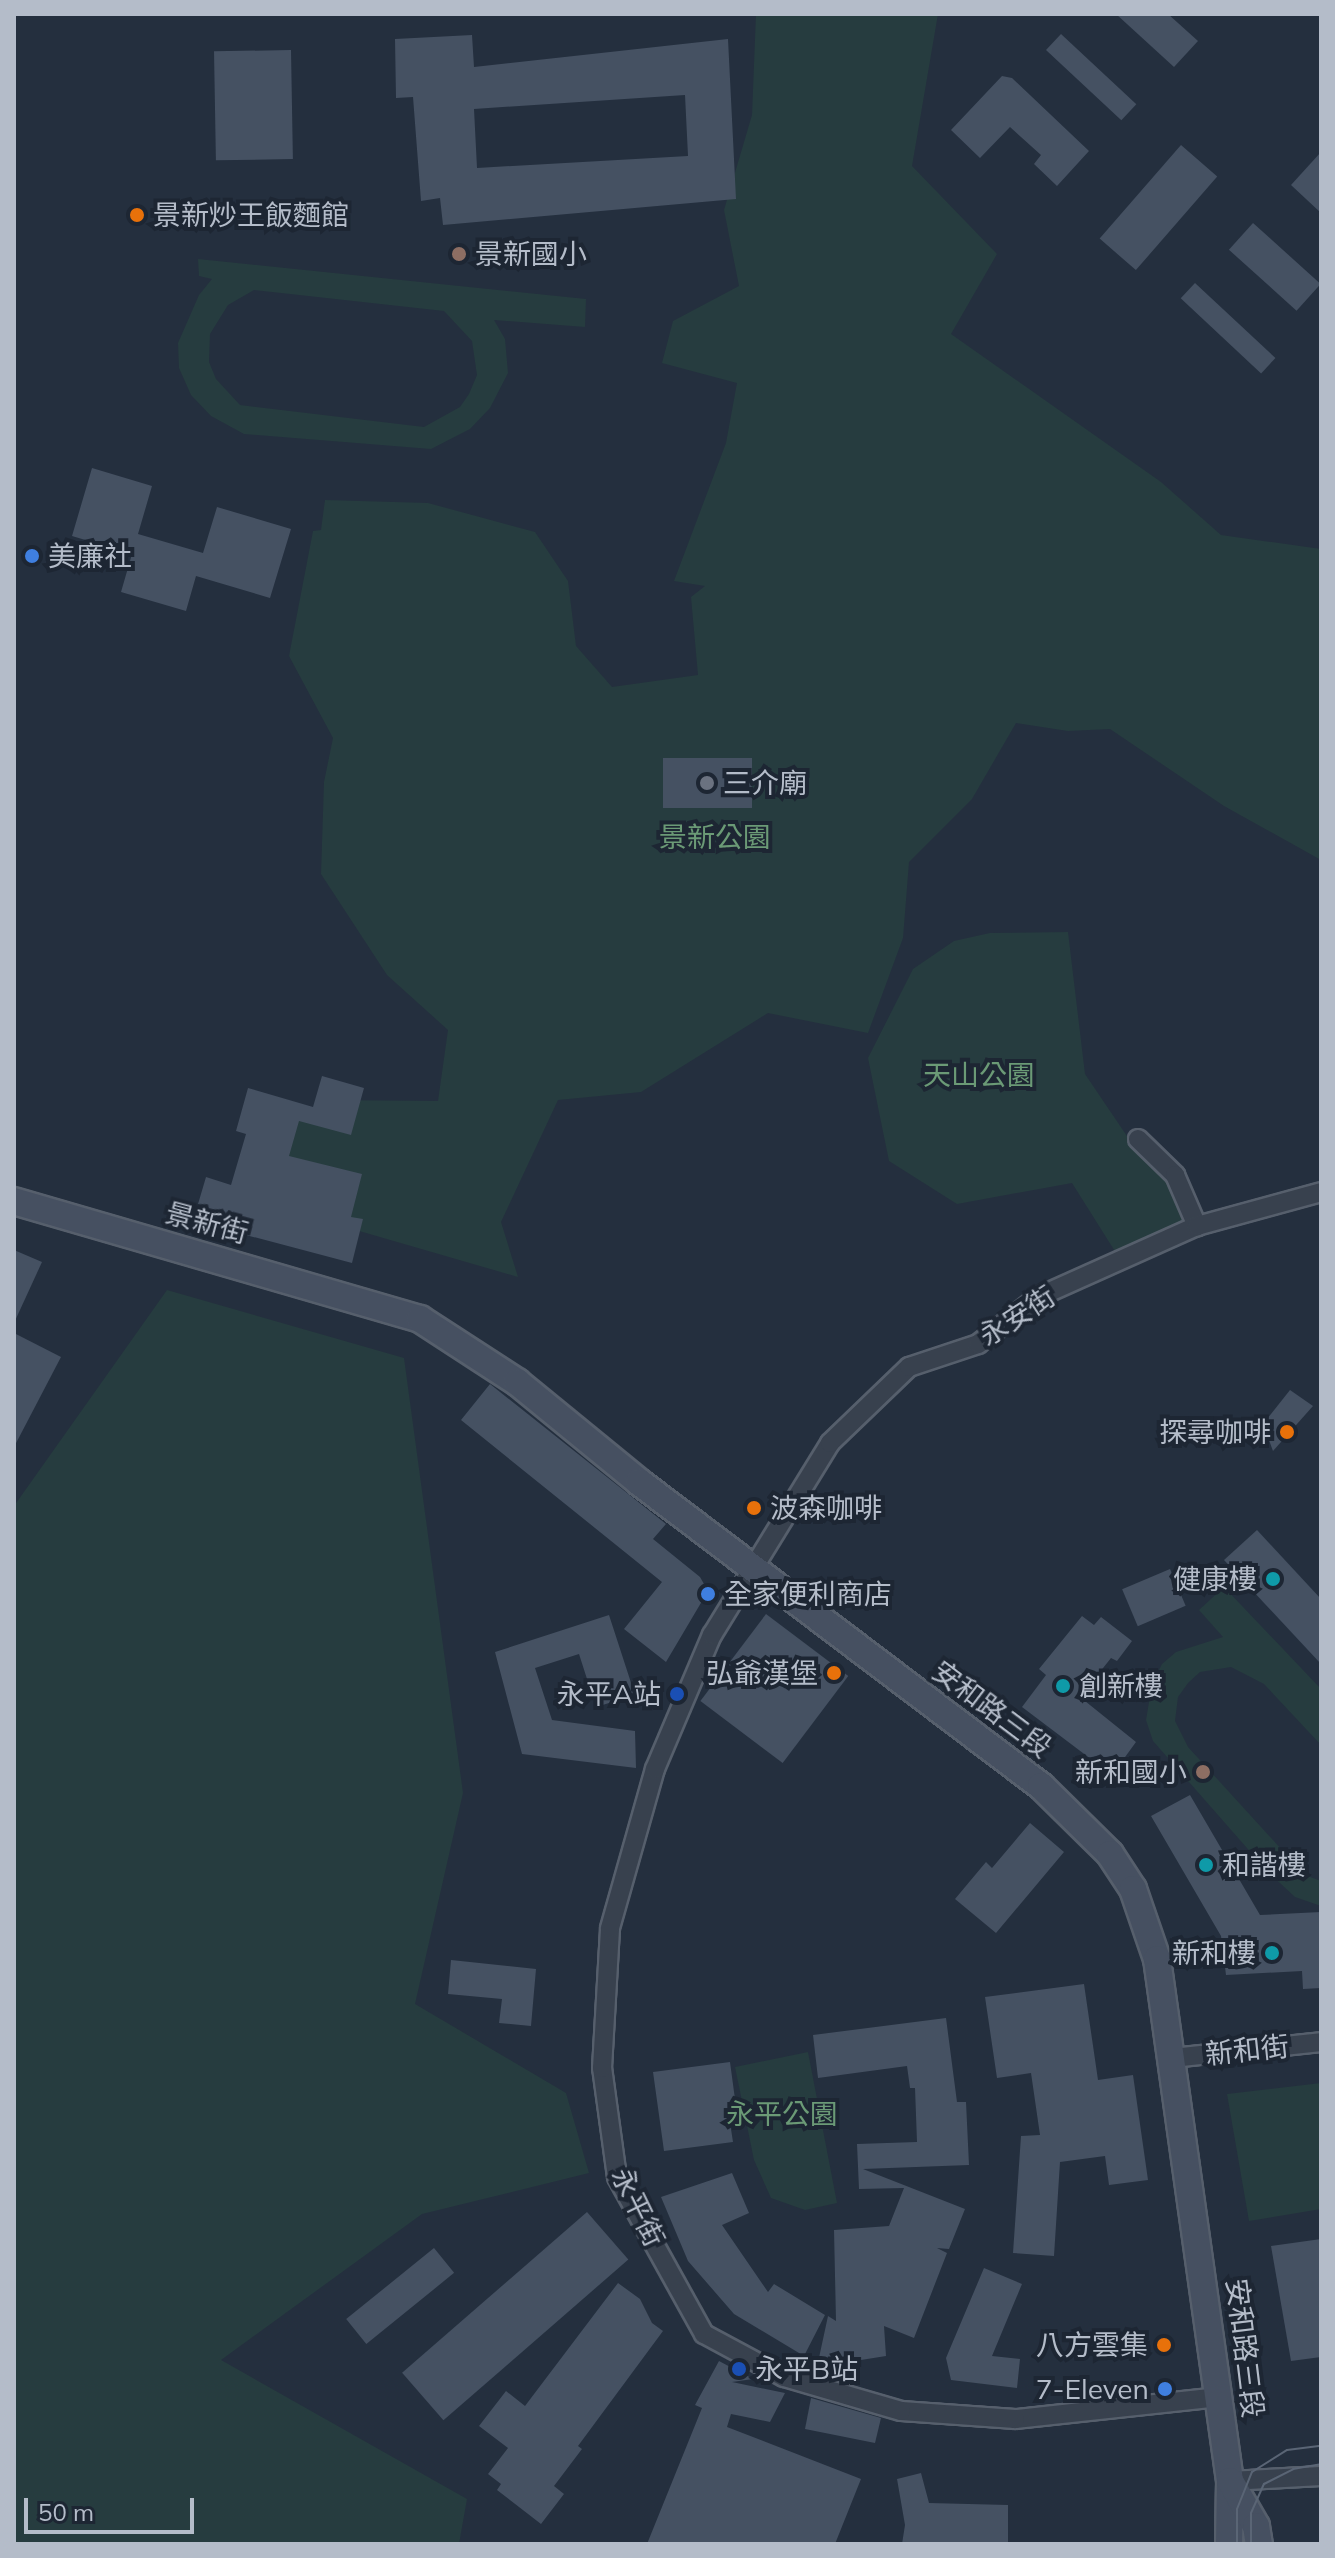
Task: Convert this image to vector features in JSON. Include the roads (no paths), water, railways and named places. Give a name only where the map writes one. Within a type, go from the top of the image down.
[{"type":"main road","name":"景新街","points":[[14,1201],[385,1306]]},
{"type":"main road","name":"安和路三段","points":[[385,1306],[420,1319],[517,1382],[749,1566],[1041,1786],[1110,1854],[1150,1928],[1172,2058],[1230,2481],[1229,2544]]},
{"type":"main road","name":"安和路三段","points":[[1230,2481],[1256,2526],[1259,2544]]},
{"type":"street","points":[[1138,1139],[1175,1175],[1197,1226]]},
{"type":"street","name":"永安街","points":[[749,1566],[830,1443],[909,1367],[978,1344],[1038,1297],[1197,1226],[1321,1192]]},
{"type":"street","name":"永平街","points":[[749,1566],[712,1635],[655,1769],[630,1844],[610,1928],[602,2068],[617,2177],[704,2334],[784,2377],[901,2411],[1015,2419],[1219,2397]]},
{"type":"street","name":"新和街","points":[[1172,2058],[1321,2042]]},
{"type":"street","points":[[1230,2481],[1321,2476]]},
{"type":"tram line","points":[[1237,2544],[1237,2509],[1252,2472],[1287,2450],[1321,2446]]},
{"type":"tram line","points":[[1251,2544],[1251,2513],[1264,2484],[1293,2469],[1321,2464]]},
{"type":"place","name":"景新炒王飯麵館","points":[[137,215]]},
{"type":"place","name":"景新國小","points":[[459,254]]},
{"type":"place","name":"美廉社","points":[[32,556]]},
{"type":"place","name":"三介廟","points":[[707,783]]},
{"type":"place","name":"探尋咖啡","points":[[1287,1432]]},
{"type":"place","name":"波森咖啡","points":[[754,1508]]},
{"type":"place","name":"健康樓","points":[[1273,1579]]},
{"type":"place","name":"全家便利商店","points":[[708,1594]]},
{"type":"place","name":"弘爺漢堡","points":[[834,1673]]},
{"type":"place","name":"創新樓","points":[[1063,1686]]},
{"type":"place","name":"永平A站","points":[[677,1694]]},
{"type":"place","name":"新和國小","points":[[1203,1772]]},
{"type":"place","name":"和諧樓","points":[[1206,1865]]},
{"type":"place","name":"新和樓","points":[[1272,1953]]},
{"type":"place","name":"八方雲集","points":[[1164,2345]]},
{"type":"place","name":"永平B站","points":[[739,2369]]},
{"type":"place","name":"7-Eleven","points":[[1165,2389]]},
{"type":"park label","name":"景新公園","points":[[715,837]]},
{"type":"park label","name":"天山公園","points":[[979,1075]]},
{"type":"park label","name":"永平公園","points":[[782,2114]]}]
